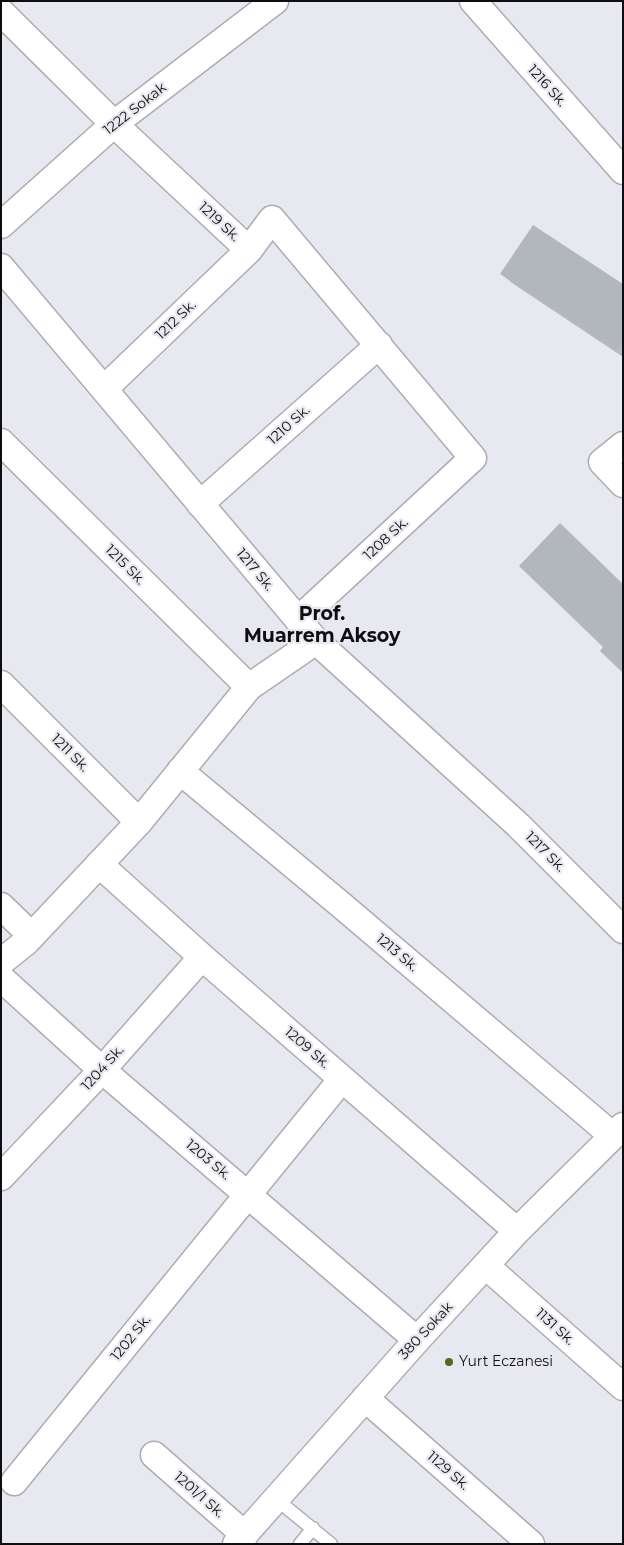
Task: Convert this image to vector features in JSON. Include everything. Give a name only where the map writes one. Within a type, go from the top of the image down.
[{"type":"street","name":"1222 Sokak","points":[[1,225],[114,124],[275,1]]},
{"type":"street","name":"1216 Sk.","points":[[473,1],[623,171]]},
{"type":"street","name":"1219 Sk.","points":[[1,12],[114,124],[249,250],[272,219],[473,458]]},
{"type":"street","name":"1212 Sk.","points":[[104,389],[249,250]]},
{"type":"street","name":"1217 Sk.","points":[[1,267],[316,641],[518,825],[623,930]]},
{"type":"street","name":"1210 Sk.","points":[[200,504],[378,345]]},
{"type":"street","name":"1215 Sk.","points":[[1,442],[249,687]]},
{"type":"street","points":[[623,445],[602,462],[623,484]]},
{"type":"street","name":"1208 Sk.","points":[[298,620],[473,458]]},
{"type":"street","points":[[1,962],[32,936],[139,822],[249,687],[316,641]]},
{"type":"street","name":"1211 Sk.","points":[[1,684],[139,822]]},
{"type":"street","name":"1213 Sk.","points":[[180,771],[618,1131]]},
{"type":"street","name":"1209 Sk.","points":[[99,864],[202,957],[517,1231]]},
{"type":"street","points":[[1,906],[32,936]]},
{"type":"street","name":"1204 Sk.","points":[[1,1177],[102,1070],[202,957]]},
{"type":"street","name":"1203 Sk.","points":[[1,978],[102,1070],[417,1340]]},
{"type":"street","name":"1202 Sk.","points":[[14,1482],[342,1079]]},
{"type":"street","name":"380 Sokak","points":[[240,1539],[517,1231],[618,1131]]},
{"type":"street","name":"1131 Sk.","points":[[486,1266],[623,1387]]},
{"type":"street","name":"1129 Sk.","points":[[366,1398],[531,1544]]},
{"type":"street","name":"1201/1 Sk.","points":[[154,1455],[240,1539]]},
{"type":"lane","points":[[276,1499],[331,1544]]},
{"type":"lane","points":[[300,1544],[313,1528]]},
{"type":"building","points":[[533,225],[623,284],[623,340],[616,351],[500,274]]},
{"type":"building","points":[[560,523],[623,584],[623,673],[600,651],[603,647],[519,566]]},
{"type":"place","name":"Yurt Eczanesi","points":[[449,1362]]},
{"type":"district","name":"Prof. Muarrem Aksoy","points":[[322,625]]}]
